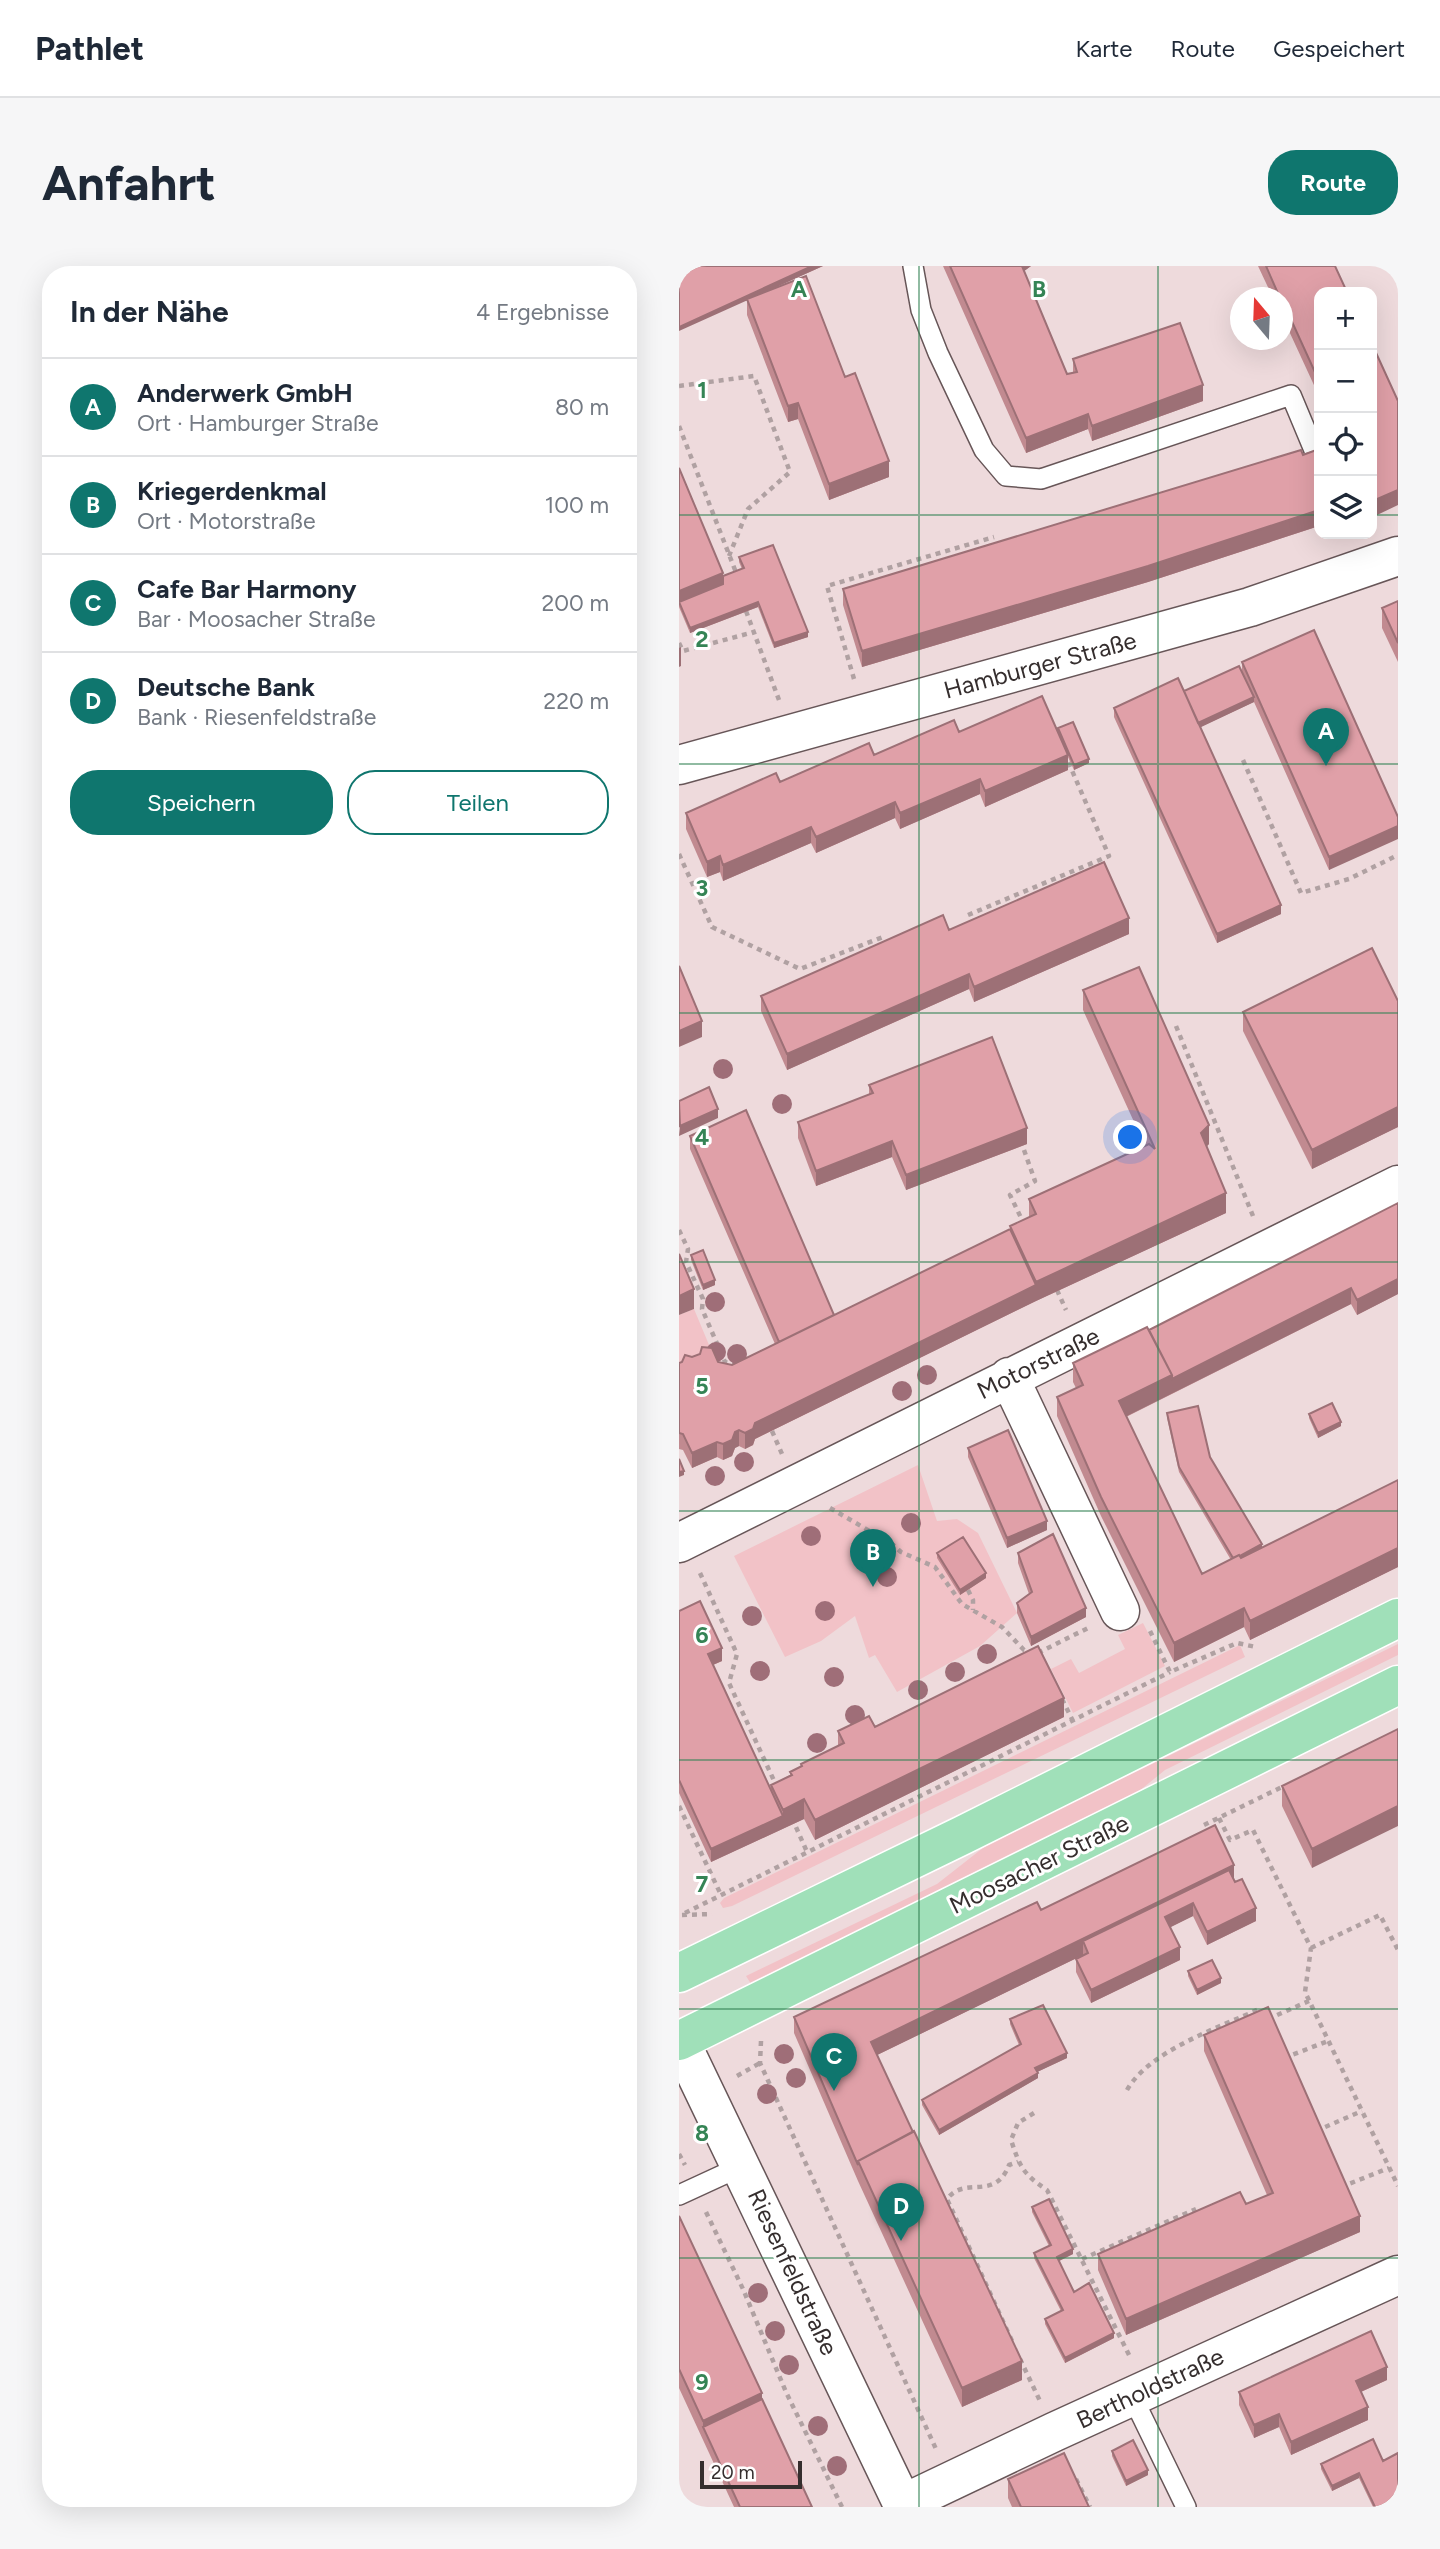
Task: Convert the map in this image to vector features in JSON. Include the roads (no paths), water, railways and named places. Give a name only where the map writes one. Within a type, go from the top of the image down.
[{"type":"main road","points":[[679,1973],[1398,1618]]},
{"type":"main road","name":"Moosacher Straße","points":[[679,2040],[1398,1685]]},
{"type":"street","name":"Hamburger Straße","points":[[679,765],[1250,607],[1398,556]]},
{"type":"street","name":"Motorstraße","points":[[687,1553],[1009,1377],[1398,1185]]},
{"type":"street","points":[[1009,1377],[1120,1611]]},
{"type":"street","name":"Riesenfeldstraße","points":[[679,2040],[903,2505]]},
{"type":"street","name":"Bertholdstraße","points":[[903,2505],[1139,2393],[1397,2280]]},
{"type":"lane","points":[[913,266],[921,310],[939,353],[984,450],[1006,476],[1041,478],[1291,395],[1314,450]]},
{"type":"lane","points":[[687,2191],[742,2166]]},
{"type":"lane","points":[[1139,2393],[1186,2507]]},
{"type":"place","name":"Anderwerk GmbH","points":[[1326,766]]},
{"type":"place","name":"Kriegerdenkmal","points":[[873,1587]]},
{"type":"place","name":"Cafe Bar Harmony","points":[[834,2091]]},
{"type":"place","name":"Deutsche Bank","points":[[901,2241]]}]
